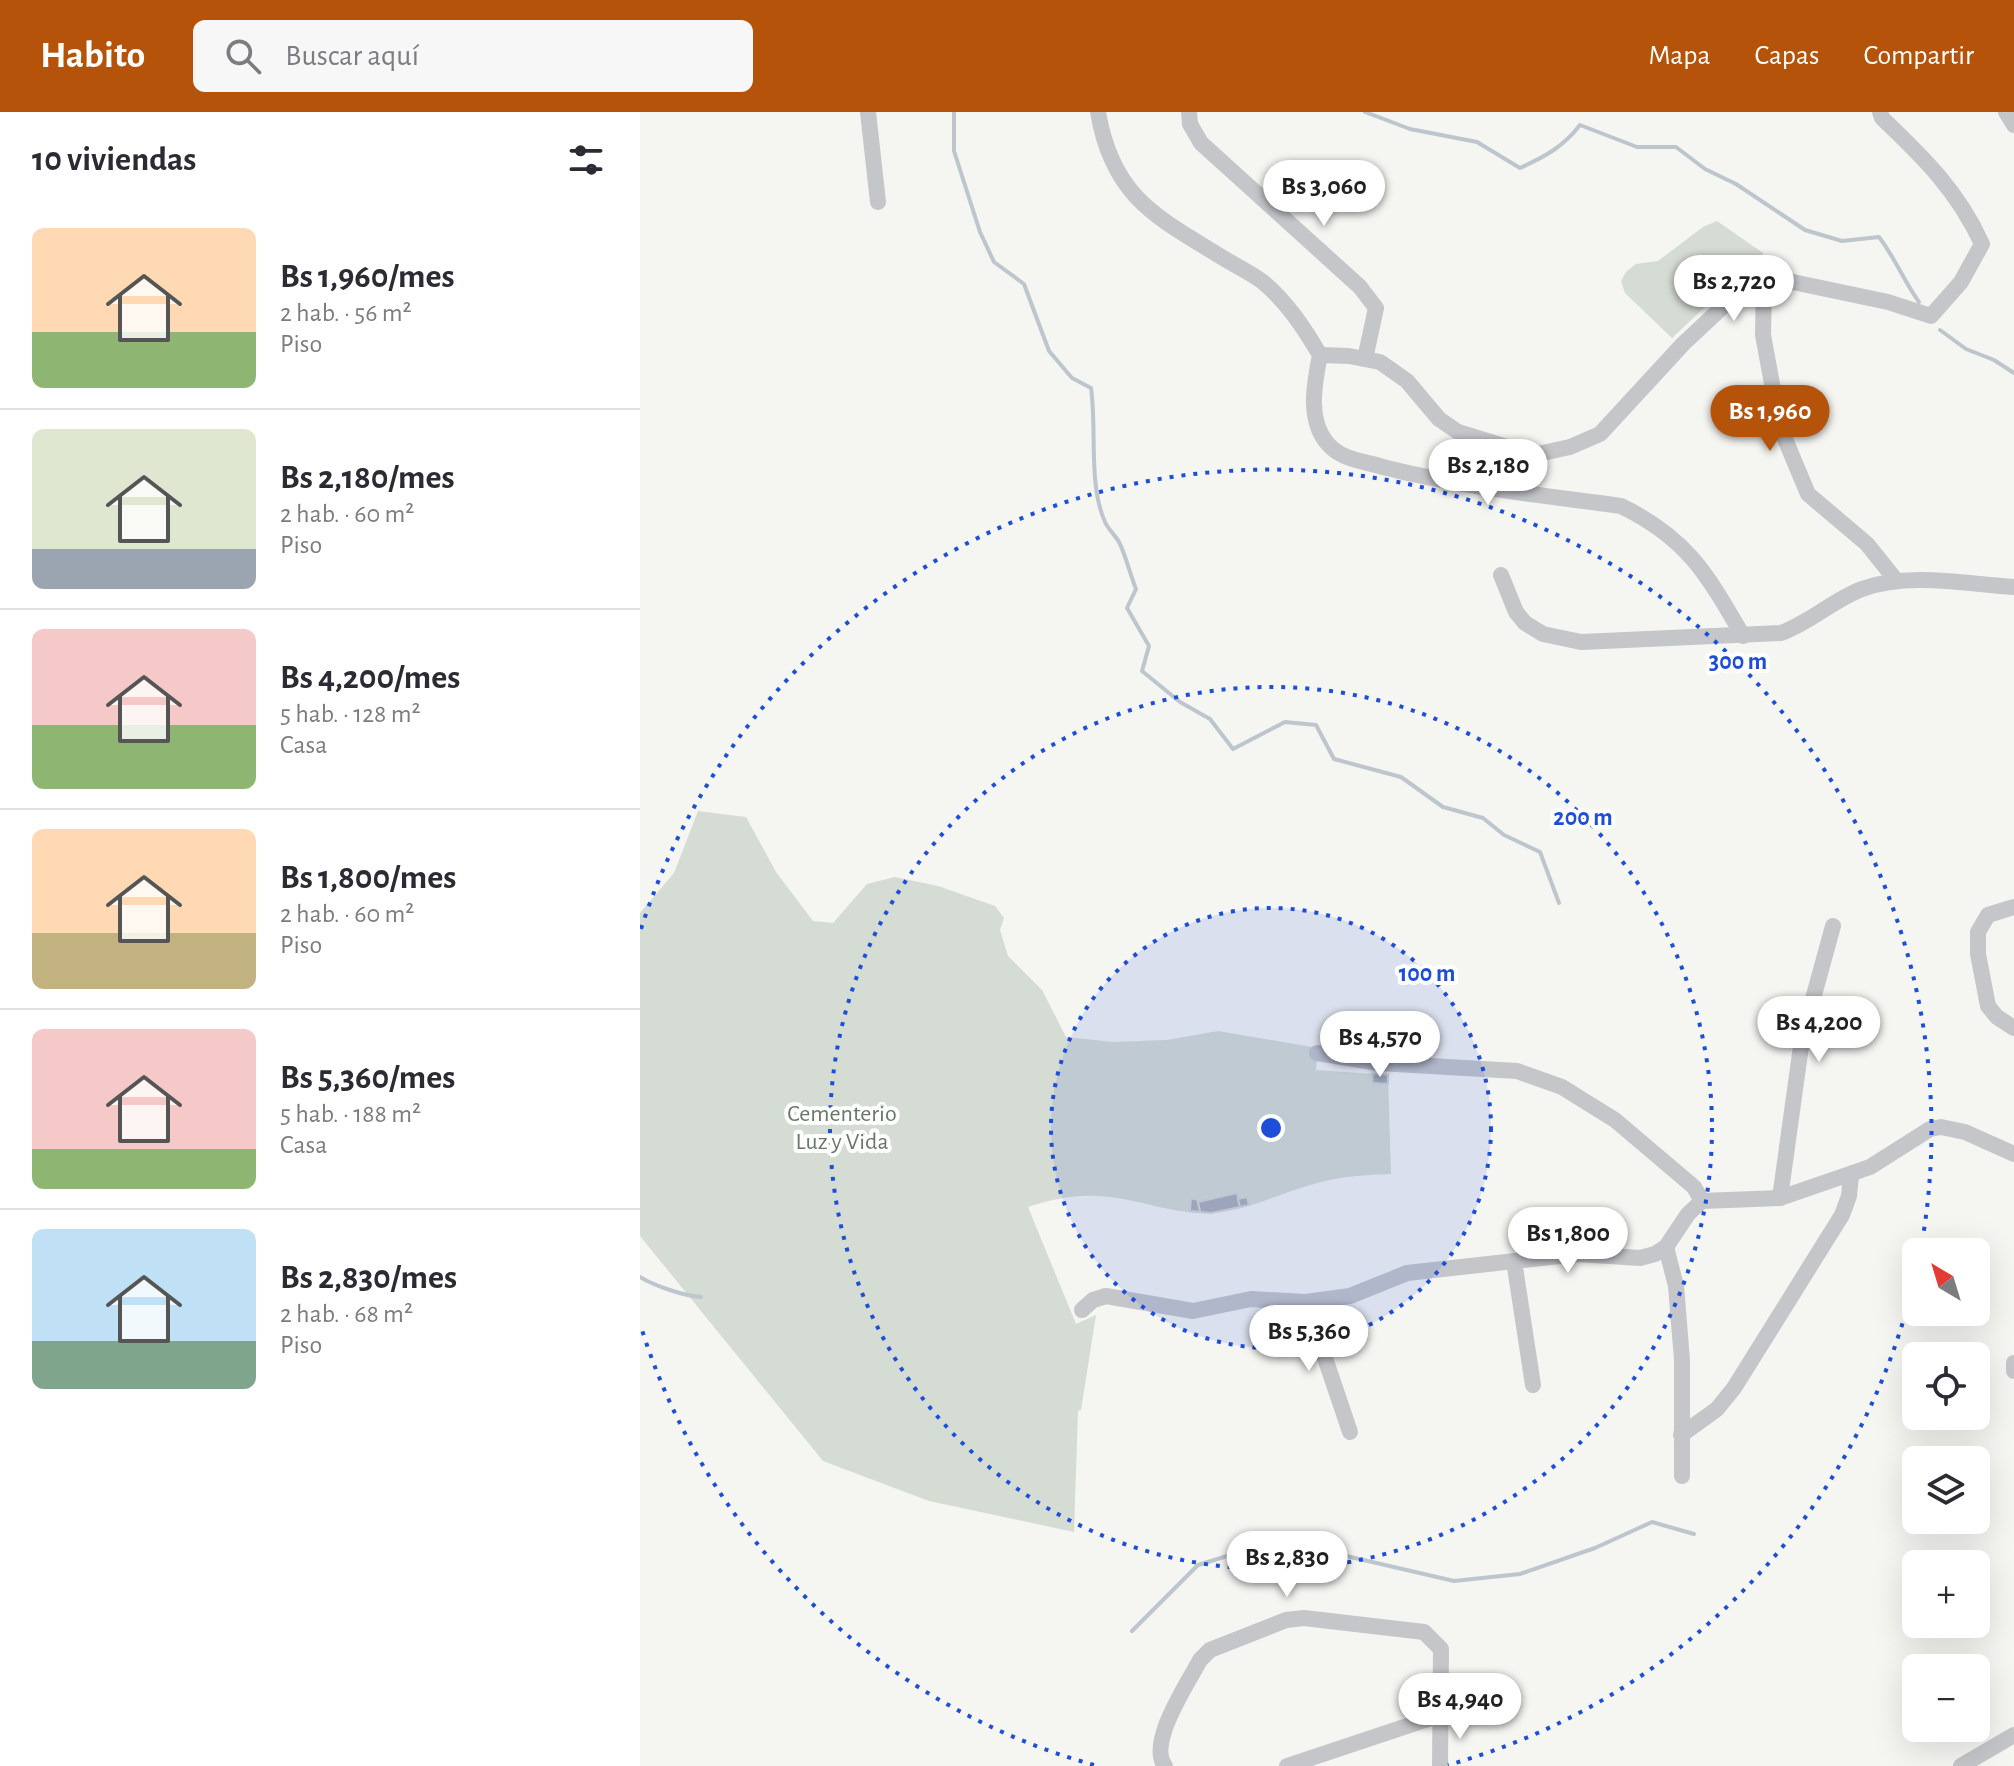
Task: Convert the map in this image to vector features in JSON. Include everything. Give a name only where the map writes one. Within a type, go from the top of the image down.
[{"type":"street","points":[[868,112],[878,202]]},
{"type":"street","points":[[1098,112],[1100,127],[1118,175],[1149,212],[1262,281],[1298,318],[1320,355],[1313,390],[1314,407],[1319,431],[1331,448],[1345,457],[1431,479],[1621,506],[1647,519],[1678,542],[1706,573],[1743,636]]},
{"type":"street","points":[[1189,112],[1190,124],[1201,143],[1360,287],[1376,308],[1365,359]]},
{"type":"street","points":[[1320,355],[1380,362],[1407,381],[1439,419],[1458,432],[1533,455],[1570,447],[1600,434],[1683,344],[1746,285],[1764,276],[1888,302],[1931,316],[1961,282],[1982,244],[1968,214],[1936,171],[1882,118],[1880,112]]},
{"type":"street","points":[[2006,112],[2014,125]]},
{"type":"street","points":[[1764,276],[1763,335],[1780,427],[1808,494],[1867,544],[1895,579]]},
{"type":"street","points":[[1501,575],[1516,612],[1525,623],[1543,634],[1581,642],[1781,633],[1801,626],[1861,589],[1895,579],[2014,587]]},
{"type":"street","points":[[2014,907],[1988,915],[1978,932],[1978,954],[1988,1006],[1997,1017],[2014,1028]]},
{"type":"street","points":[[1780,1198],[1802,1039],[1833,926]]},
{"type":"street","points":[[1317,1053],[1379,1063],[1517,1071],[1562,1087],[1615,1120],[1694,1187],[1702,1201]]},
{"type":"street","points":[[1082,1310],[1093,1300],[1106,1296],[1193,1311],[1251,1299],[1306,1302],[1360,1293],[1374,1284],[1407,1273],[1578,1254],[1640,1258],[1666,1247],[1688,1214],[1702,1201],[1780,1198],[1851,1176],[1887,1158],[1930,1129],[1941,1127],[1965,1132],[2014,1154]]},
{"type":"street","points":[[1681,1435],[1717,1409],[1734,1388],[1842,1215],[1849,1196],[1851,1176]]},
{"type":"street","points":[[1666,1247],[1677,1301],[1682,1360],[1682,1476]]},
{"type":"street","points":[[1514,1261],[1533,1385]]},
{"type":"street","points":[[1306,1302],[1350,1432]]},
{"type":"street","points":[[2014,1363],[2014,1371]]},
{"type":"street","points":[[1165,1766],[1160,1759],[1160,1737],[1200,1660],[1210,1650],[1286,1620],[1304,1618],[1424,1632],[1441,1649],[1440,1766]]},
{"type":"street","points":[[1287,1766],[1440,1715]]},
{"type":"street","points":[[1961,1766],[2014,1735]]},
{"type":"green space","points":[[1717,221],[1763,253],[1759,270],[1739,275],[1672,338],[1625,293],[1621,281],[1636,264],[1658,261],[1703,227]]},
{"type":"green space","name":"Cementerio Luz y Vida","points":[[698,811],[746,817],[776,872],[813,921],[833,923],[867,884],[895,877],[938,886],[995,906],[1004,918],[1000,930],[1008,956],[1042,990],[1066,1037],[1113,1042],[1167,1040],[1218,1031],[1318,1048],[1316,1070],[1388,1075],[1391,1174],[1326,1181],[1225,1212],[1196,1213],[1095,1196],[1061,1198],[1028,1207],[1076,1324],[1096,1315],[1081,1410],[1078,1411],[1074,1532],[929,1501],[823,1461],[640,1236],[640,913],[674,873]]},
{"type":"building","points":[[1373,1074],[1388,1075],[1388,1084],[1372,1083]]},
{"type":"building","points":[[1237,1193],[1240,1207],[1200,1212],[1198,1202]]},
{"type":"building","points":[[1247,1197],[1249,1205],[1240,1207],[1238,1199]]},
{"type":"building","points":[[1191,1199],[1197,1199],[1200,1212],[1190,1211]]},
{"type":"waterway","points":[[954,112],[954,151],[980,232],[994,262],[1024,284],[1049,351],[1072,378],[1091,388],[1096,491],[1105,522],[1119,542],[1136,589],[1127,608],[1149,646],[1142,671],[1180,702],[1210,719],[1233,749],[1285,722],[1316,725],[1334,759],[1401,777],[1443,807],[1483,818],[1504,835],[1540,852],[1559,903]]},
{"type":"waterway","points":[[1365,112],[1410,129],[1477,142],[1520,168],[1553,150],[1580,125],[1637,147],[1676,147],[1705,169],[1736,184],[1805,230],[1842,241],[1879,237],[1919,302]]},
{"type":"waterway","points":[[1940,330],[1966,349],[1994,360],[2014,373]]},
{"type":"waterway","points":[[640,1277],[670,1290],[701,1297]]},
{"type":"waterway","points":[[1132,1631],[1198,1565],[1266,1544],[1329,1552],[1454,1581],[1520,1574],[1595,1548],[1652,1522],[1694,1534]]}]
